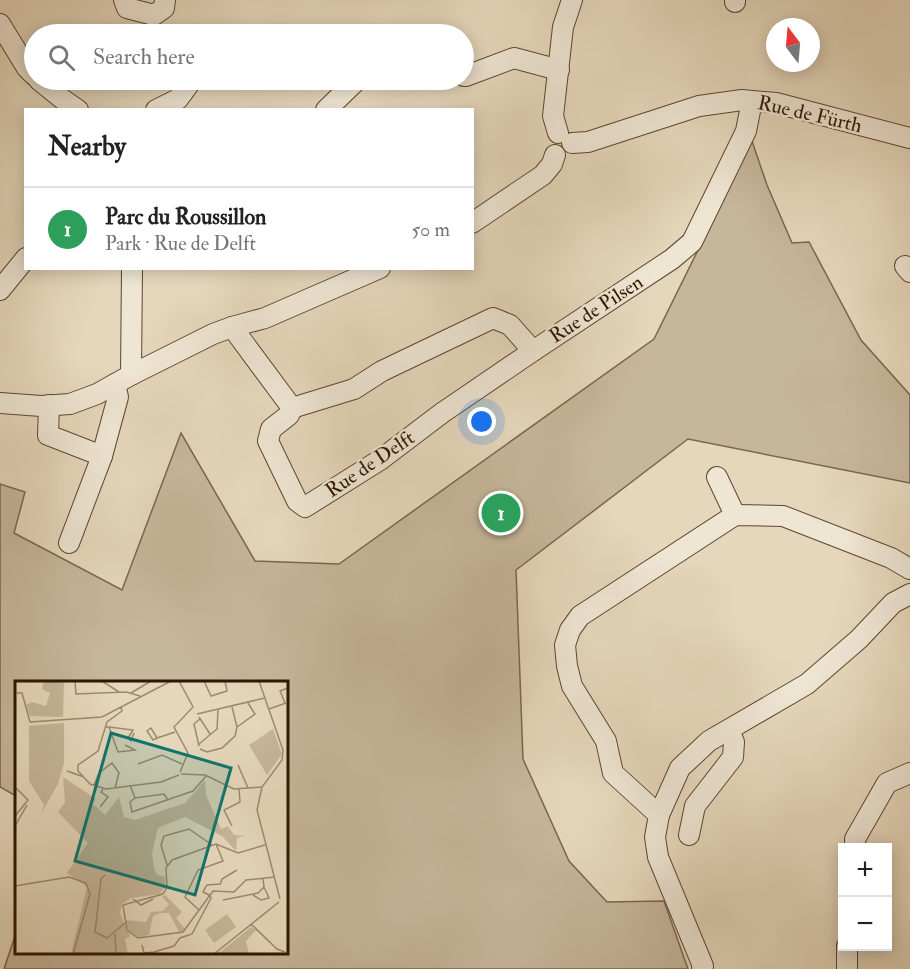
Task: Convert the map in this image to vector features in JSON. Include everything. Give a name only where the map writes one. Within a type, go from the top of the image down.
[{"type":"street","points":[[124,0],[126,8],[154,15],[164,8],[165,0]]},
{"type":"street","points":[[565,138],[553,116],[563,27],[572,0]]},
{"type":"street","points":[[0,24],[24,64]]},
{"type":"street","points":[[474,73],[514,58],[559,70]]},
{"type":"street","points":[[51,90],[75,108]]},
{"type":"street","points":[[160,108],[178,99],[185,90]]},
{"type":"street","points":[[328,108],[347,90]]},
{"type":"street","name":"Rue de Fürth","points":[[565,138],[588,142],[699,106],[729,101],[776,103],[910,138]]},
{"type":"street","name":"Rue de Pilsen","points":[[292,408],[354,389],[382,370],[493,318],[510,325],[532,351],[672,259],[692,242],[746,131],[753,101]]},
{"type":"street","points":[[474,222],[543,175],[552,164],[555,155],[549,146],[549,140],[553,136],[565,138]]},
{"type":"street","points":[[0,290],[24,260]]},
{"type":"street","points":[[69,543],[102,456],[123,379],[132,270]]},
{"type":"street","points":[[0,403],[40,406],[70,404],[97,394],[213,334],[265,318],[375,270]]},
{"type":"street","points":[[232,327],[292,408]]},
{"type":"street","name":"Rue de Delft","points":[[292,408],[289,415],[271,429],[268,441],[297,501],[305,507],[380,460],[442,413],[532,351]]},
{"type":"street","points":[[49,405],[48,435],[102,456]]},
{"type":"street","points":[[717,477],[735,514]]},
{"type":"street","points":[[659,816],[614,773],[606,741],[572,686],[565,645],[570,630],[580,616],[735,514],[783,516],[891,558],[910,569]]},
{"type":"street","points":[[702,969],[703,966],[658,857],[655,837],[659,816],[680,768],[709,741],[807,684],[858,639],[893,603],[910,594]]},
{"type":"street","points":[[689,835],[695,806],[733,757],[734,742],[729,730]]},
{"type":"street","points":[[855,843],[855,839],[887,783],[910,773]]},
{"type":"street","points":[[847,951],[847,969]]},
{"type":"shaded area","points":[[752,141],[767,185],[792,243],[809,242],[861,340],[910,395],[910,483],[688,439],[516,570],[523,759],[569,861],[607,902],[664,901],[688,969],[4,969],[15,936],[15,954],[288,954],[288,681],[15,681],[15,795],[0,787],[0,484],[25,492],[14,533],[122,590],[181,433],[255,561],[339,564],[654,339]]},
{"type":"place","name":"Parc du Roussillon","points":[[501,513]]}]
